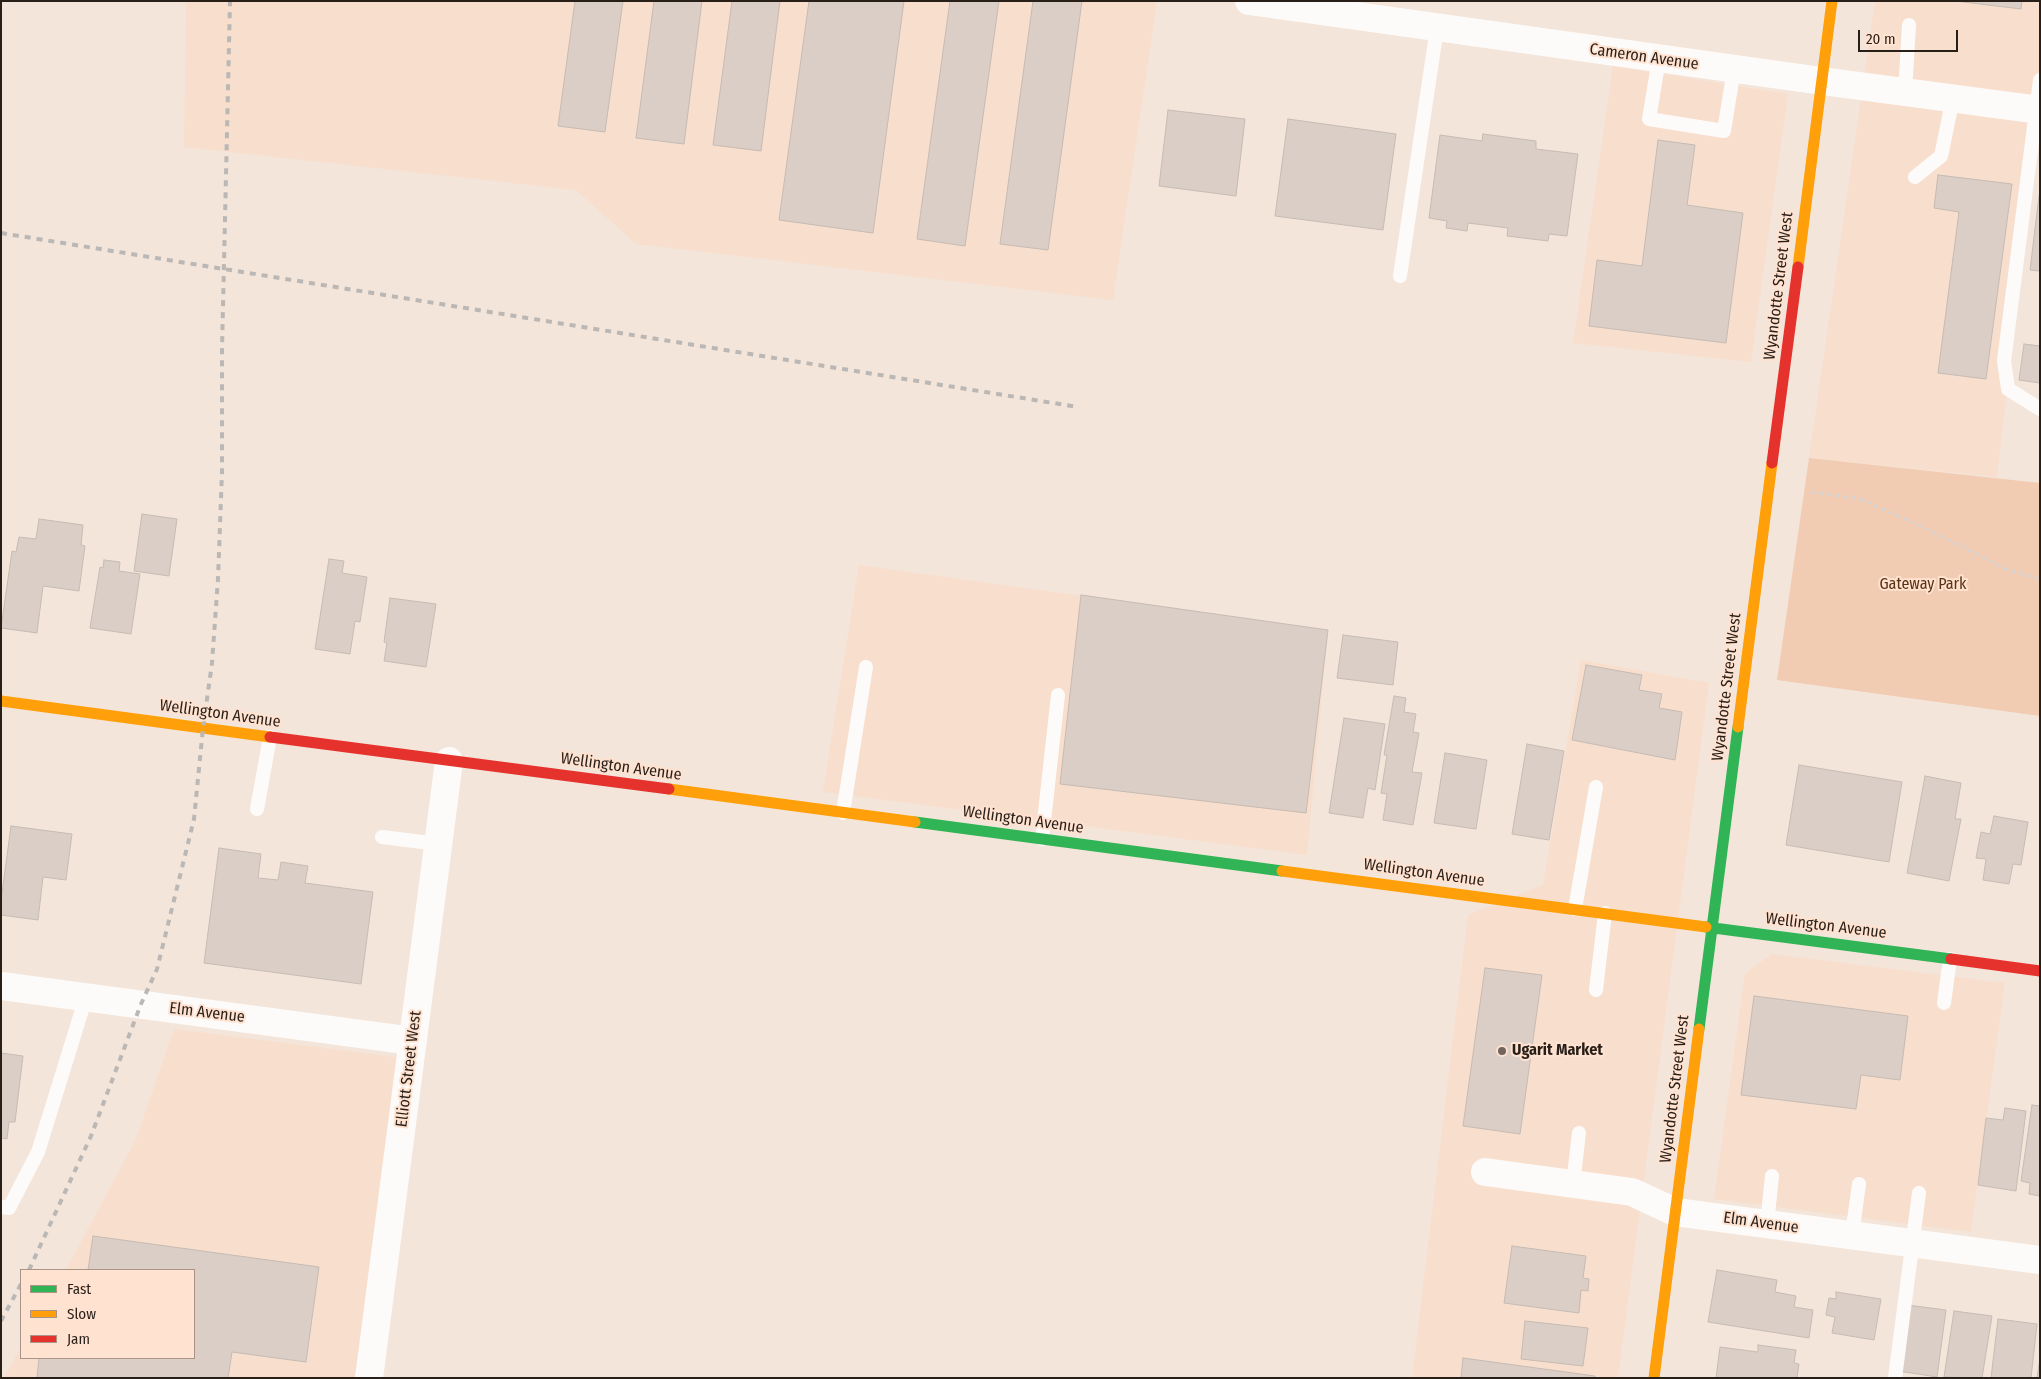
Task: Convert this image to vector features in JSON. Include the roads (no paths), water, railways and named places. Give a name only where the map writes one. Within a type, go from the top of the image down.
[{"type":"street","name":"Cameron Avenue","points":[[1249,1],[2038,110]]},
{"type":"street","name":"Wyandotte Street West","points":[[1654,1378],[1832,1]]},
{"type":"street","name":"Wellington Avenue","points":[[1,701],[2040,970]]},
{"type":"street","name":"Elliott Street West","points":[[369,1378],[449,760]]},
{"type":"street","name":"Elm Avenue","points":[[1,986],[413,1041]]},
{"type":"street","name":"Elm Avenue","points":[[1485,1172],[1632,1192],[1675,1212],[2040,1260]]},
{"type":"lane","points":[[1905,92],[1909,24]]},
{"type":"lane","points":[[1400,276],[1437,28]]},
{"type":"lane","points":[[1659,58],[1649,120],[1724,131],[1734,69]]},
{"type":"lane","points":[[2040,80],[2038,110],[2004,361],[2008,389],[2040,409]]},
{"type":"lane","points":[[1915,176],[1941,156],[1953,98]]},
{"type":"lane","points":[[843,813],[866,667]]},
{"type":"lane","points":[[1042,839],[1058,695]]},
{"type":"lane","points":[[258,809],[270,737]]},
{"type":"lane","points":[[1575,909],[1596,787]]},
{"type":"lane","points":[[382,837],[438,844]]},
{"type":"lane","points":[[1596,990],[1605,913]]},
{"type":"lane","points":[[1944,1003],[1950,959]]},
{"type":"lane","points":[[1,1207],[9,1208],[38,1152],[86,997]]},
{"type":"lane","points":[[1572,1184],[1579,1133]]},
{"type":"lane","points":[[1766,1224],[1772,1176]]},
{"type":"lane","points":[[1852,1235],[1859,1184]]},
{"type":"lane","points":[[1895,1378],[1919,1193]]},
{"type":"railway","points":[[29,1269],[91,1136],[141,1004],[157,969],[194,819],[212,663],[218,579],[222,472],[222,350],[230,1]]},
{"type":"railway","points":[[1,233],[1078,407]]},
{"type":"railway","points":[[1,1321],[20,1286]]},
{"type":"place","name":"Ugarit Market","points":[[1502,1051]]},
{"type":"park label","name":"Gateway Park","points":[[1923,585]]}]
